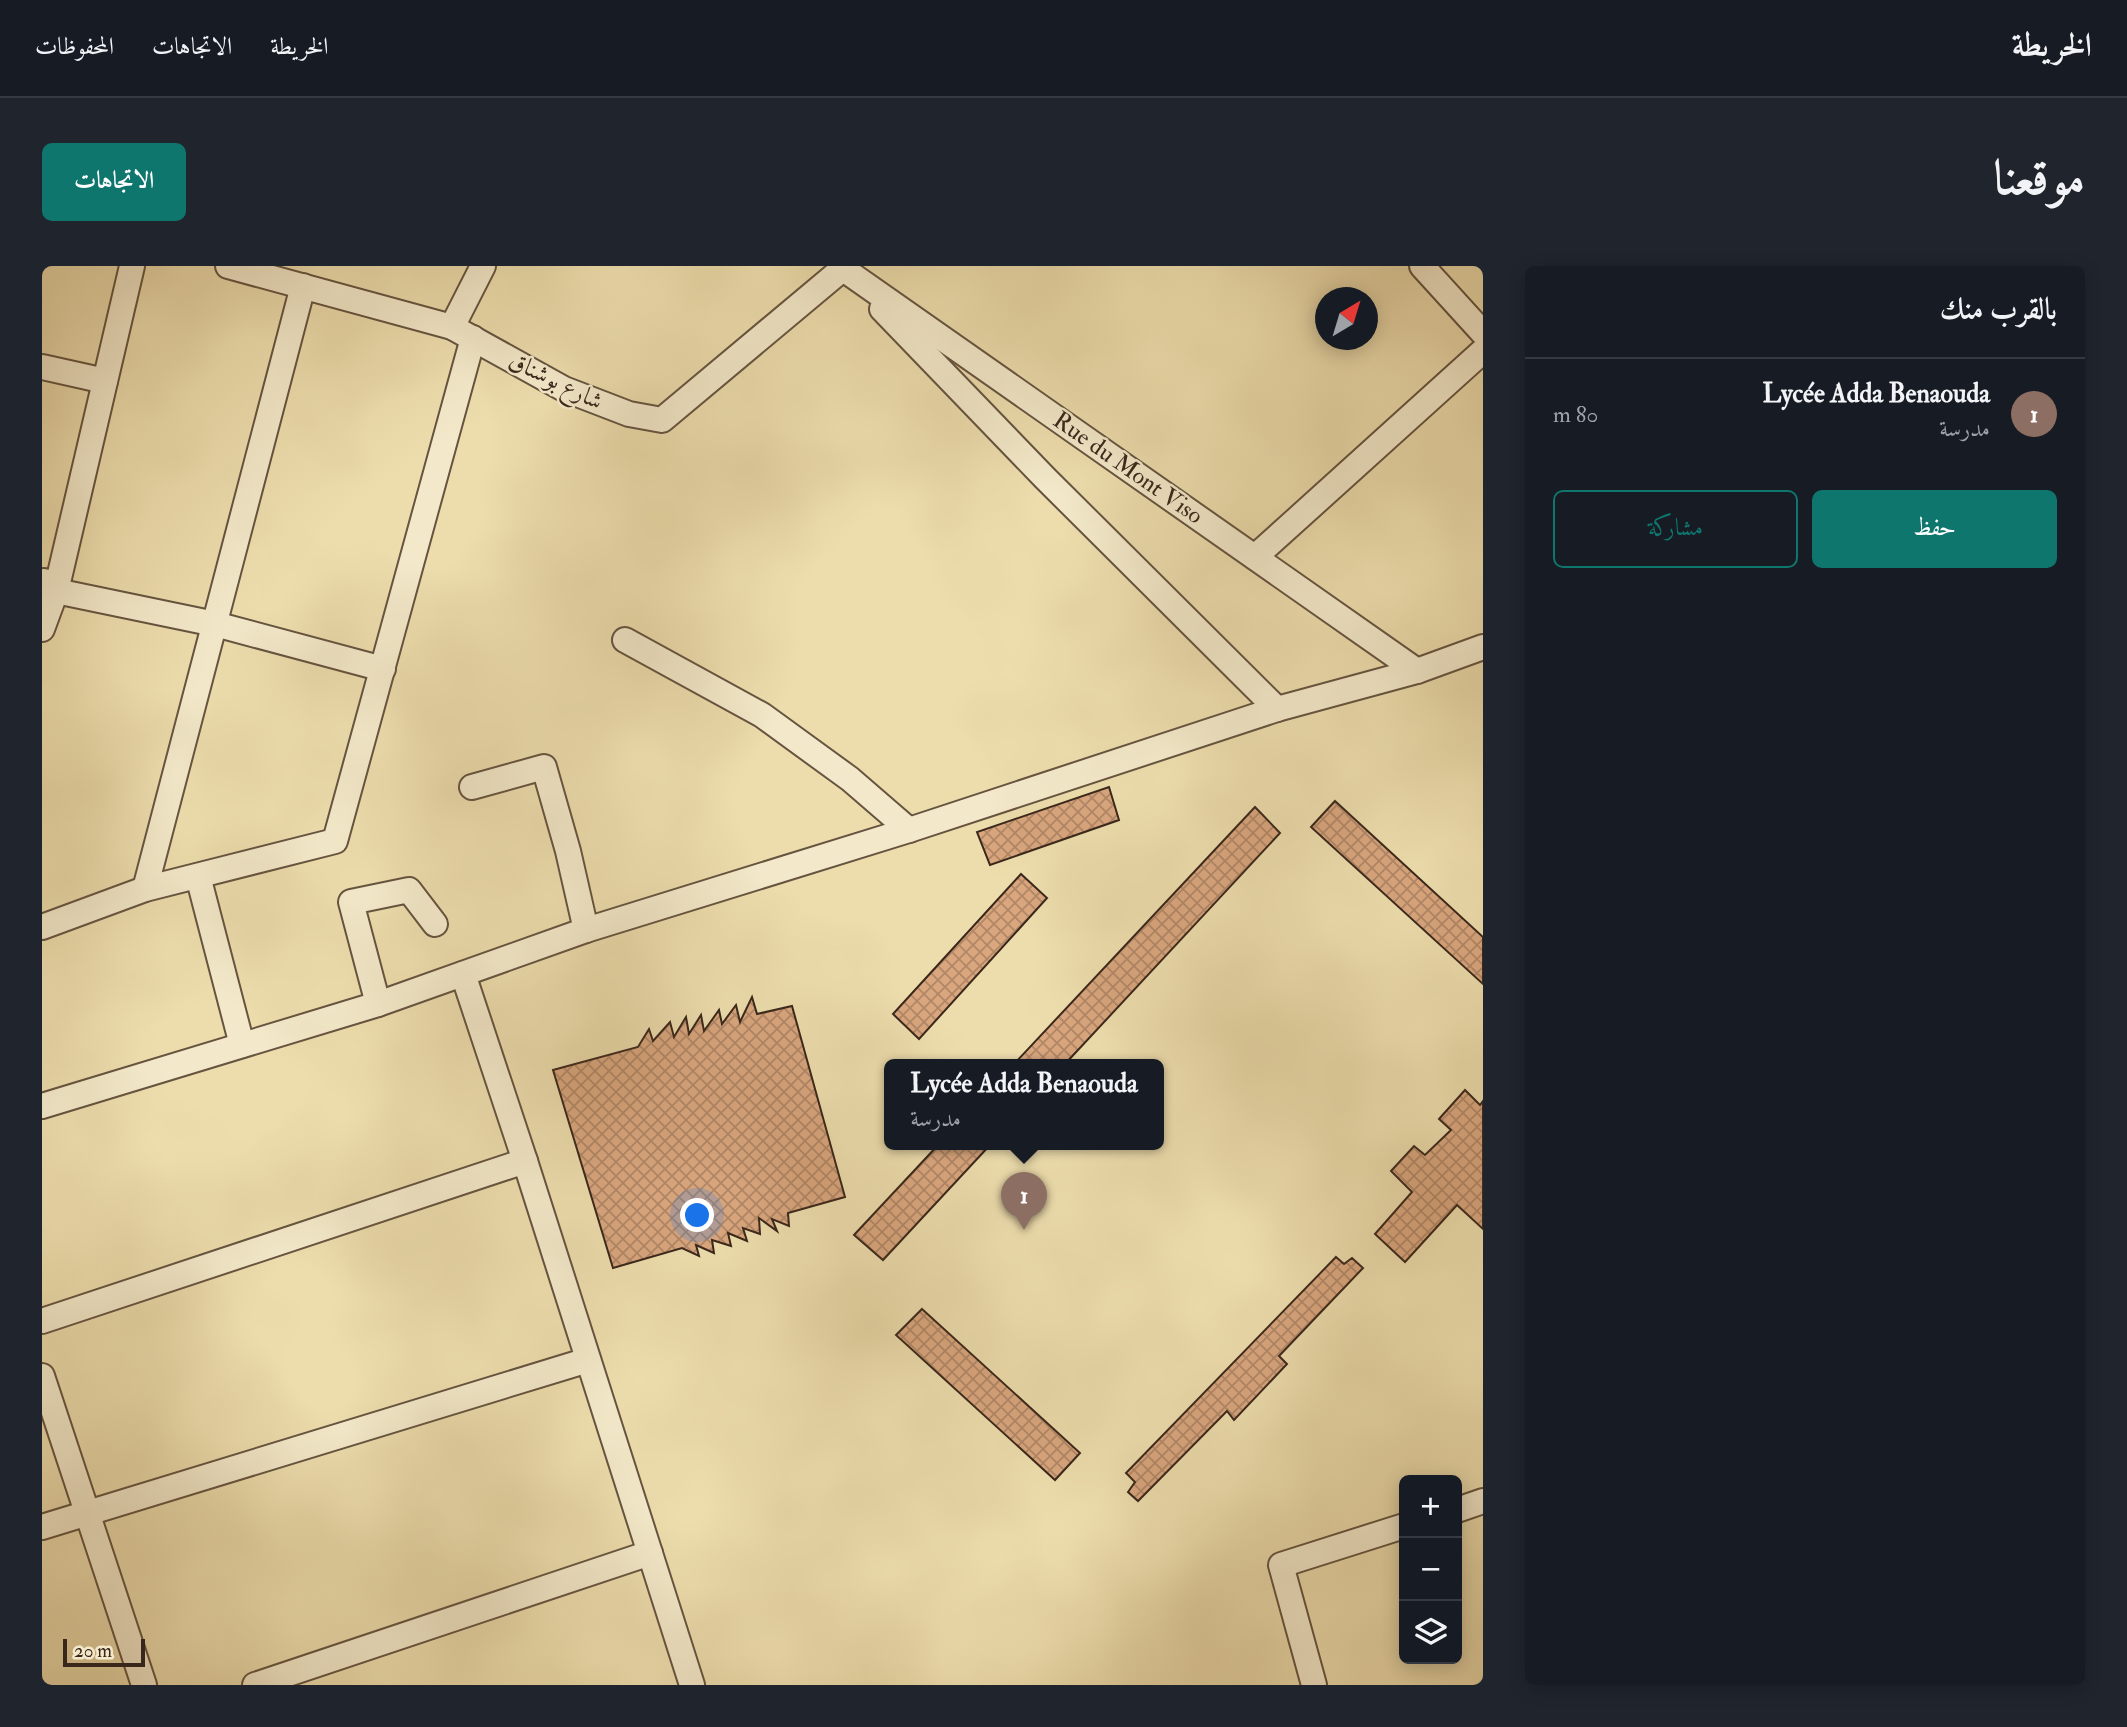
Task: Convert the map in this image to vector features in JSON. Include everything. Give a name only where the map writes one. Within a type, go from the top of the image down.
[{"type":"street","points":[[42,629],[49,585],[105,381],[132,266]]},
{"type":"street","name":"شارع بوشناق","points":[[228,266],[259,270],[303,286],[462,333],[565,389],[629,414],[662,420],[843,267]]},
{"type":"street","points":[[42,927],[145,889],[335,841],[383,669],[462,333],[483,266]]},
{"type":"street","points":[[1422,266],[1479,321]]},
{"type":"street","points":[[843,267],[1045,478],[1277,709]]},
{"type":"street","name":"Rue du Mont Viso","points":[[843,267],[1417,671]]},
{"type":"street","points":[[145,889],[303,286]]},
{"type":"street","points":[[1255,557],[1483,351]]},
{"type":"street","points":[[42,367],[105,381]]},
{"type":"street","points":[[49,585],[215,624],[383,669]]},
{"type":"street","points":[[625,640],[762,715],[850,779],[909,831]]},
{"type":"street","points":[[42,1106],[378,1004],[586,930],[909,831],[1277,709],[1417,671],[1483,647]]},
{"type":"street","points":[[472,787],[544,767],[568,851],[586,930]]},
{"type":"street","points":[[198,876],[242,1045]]},
{"type":"street","points":[[378,1004],[351,902],[409,890],[435,924]]},
{"type":"street","points":[[463,974],[692,1685]]},
{"type":"street","points":[[42,1321],[525,1161]]},
{"type":"street","points":[[42,1527],[588,1360]]},
{"type":"street","points":[[42,1376],[144,1685]]},
{"type":"street","points":[[1462,1508],[1483,1501]]},
{"type":"street","points":[[1314,1685],[1281,1565],[1399,1528]]},
{"type":"street","points":[[255,1685],[650,1553]]},
{"type":"building","points":[[1109,787],[1119,820],[990,865],[977,832]]},
{"type":"building","points":[[1335,801],[1483,937],[1483,984],[1311,827]]},
{"type":"building","points":[[1255,807],[1280,833],[1070,1059],[1019,1059]]},
{"type":"building","points":[[1021,874],[1047,898],[919,1039],[893,1014]]},
{"type":"building","points":[[752,997],[757,1014],[792,1006],[845,1197],[788,1213],[789,1226],[772,1219],[777,1231],[759,1218],[760,1234],[743,1228],[747,1241],[728,1233],[731,1246],[712,1240],[714,1253],[696,1245],[699,1256],[682,1248],[613,1268],[553,1070],[638,1047],[649,1029],[653,1041],[670,1022],[674,1037],[686,1017],[689,1034],[701,1015],[704,1031],[719,1010],[722,1024],[736,1005],[740,1022]]},
{"type":"building","points":[[1465,1090],[1480,1105],[1483,1101],[1483,1229],[1457,1205],[1405,1262],[1375,1234],[1412,1192],[1391,1171],[1414,1146],[1425,1155],[1451,1130],[1439,1119]]},
{"type":"building","points":[[933,1150],[985,1150],[883,1260],[854,1235]]},
{"type":"building","points":[[1336,1257],[1344,1264],[1352,1258],[1363,1268],[1279,1356],[1287,1364],[1234,1420],[1227,1411],[1138,1501],[1128,1492],[1135,1482],[1126,1473]]},
{"type":"building","points":[[922,1309],[1080,1453],[1055,1480],[896,1335]]},
{"type":"place","name":"Lycée Adda Benaouda","points":[[1024,1230]]}]
